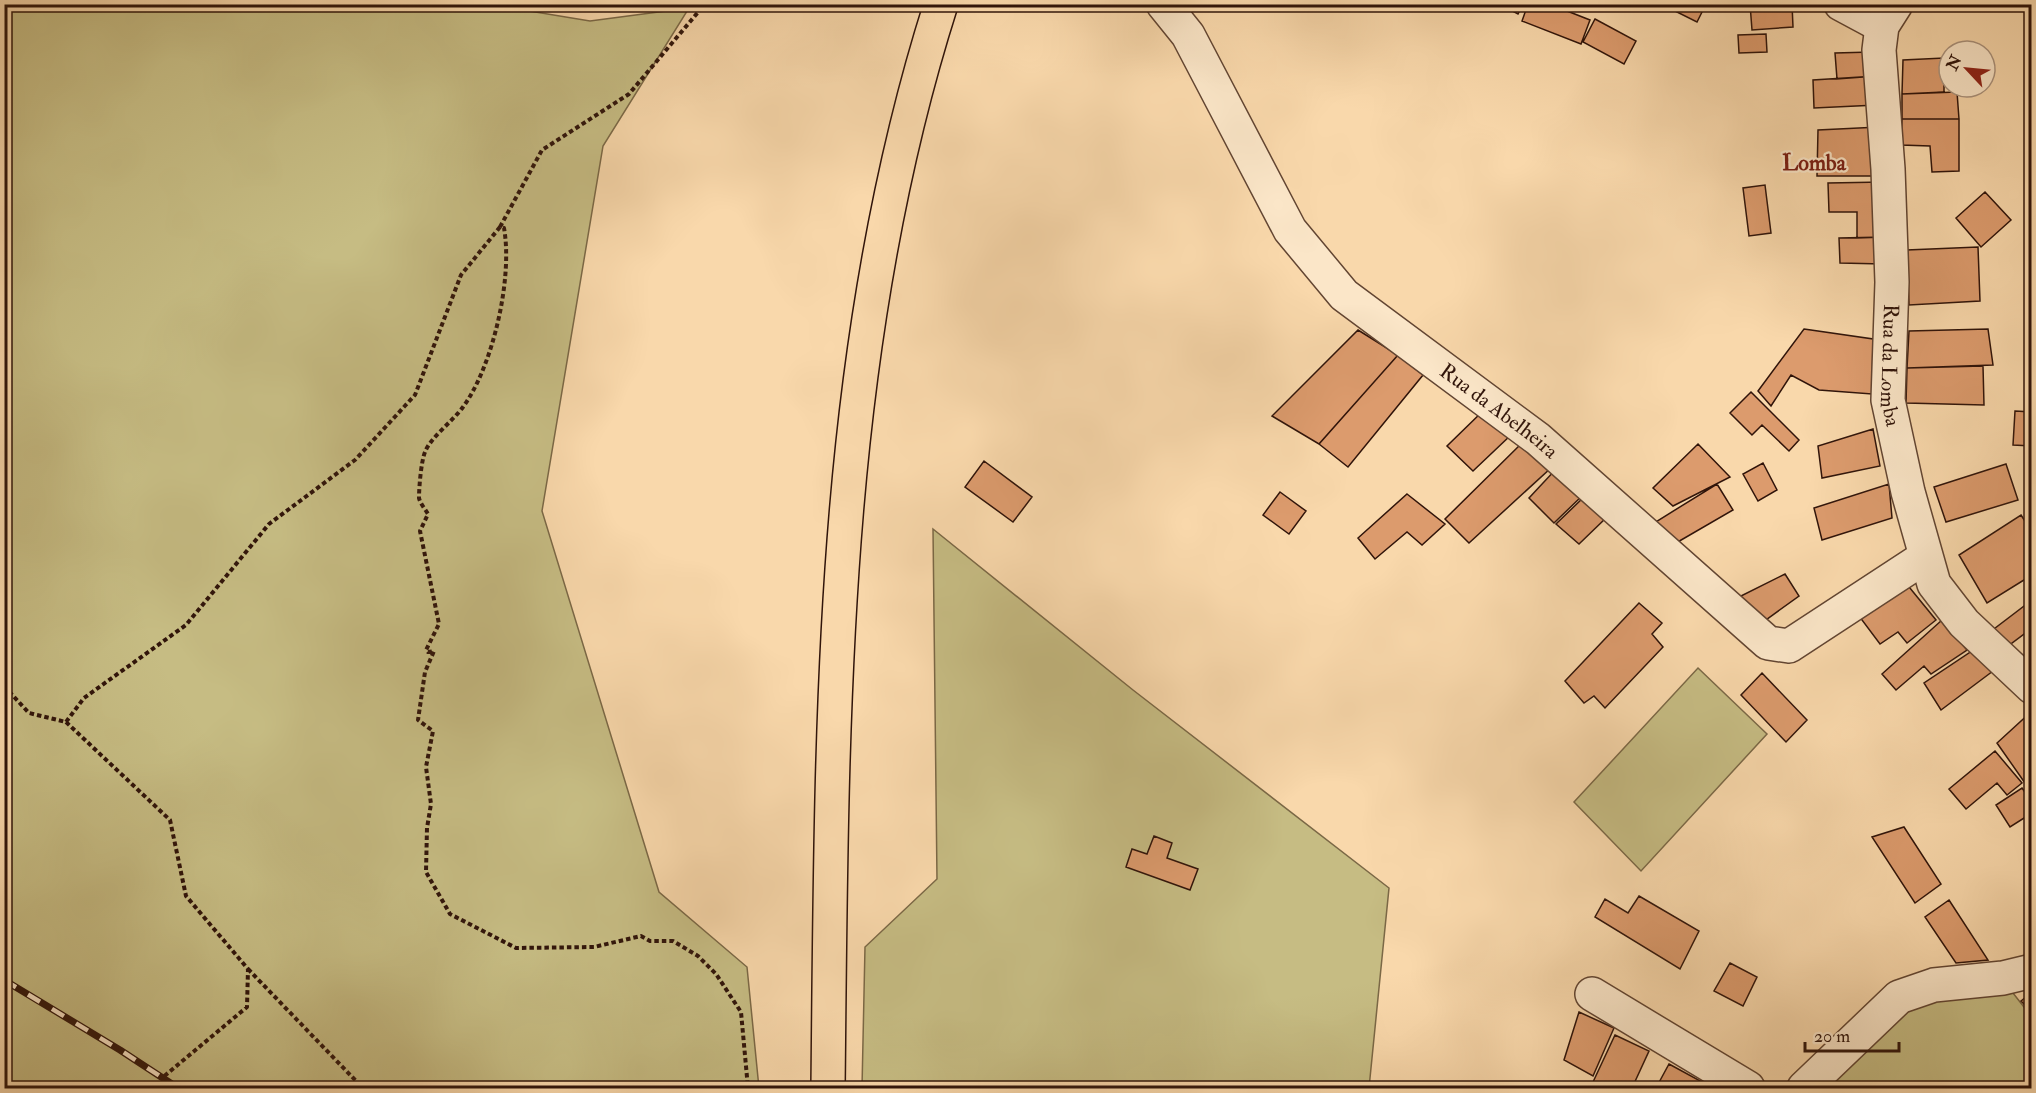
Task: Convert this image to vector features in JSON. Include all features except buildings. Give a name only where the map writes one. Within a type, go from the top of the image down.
[{"type":"highway","points":[[828,1089],[835,686],[846,509],[862,356],[879,257],[917,86],[941,4]]},
{"type":"street","name":"Rua da Abelheira","points":[[1163,4],[1188,34],[1290,230],[1344,295],[1538,440],[1768,644],[1789,646],[1925,557]]},
{"type":"street","points":[[1841,4],[1889,15]]},
{"type":"street","name":"Rua da Lomba","points":[[1889,15],[1879,50],[1888,169],[1892,282],[1888,400],[1908,492],[1934,584],[1964,623],[2031,687]]},
{"type":"street","points":[[1804,1089],[1899,997],[1934,985],[2003,978],[2031,970]]},
{"type":"street","points":[[1592,994],[1748,1089]]},
{"type":"path","points":[[66,722],[84,698],[186,625],[269,524],[355,460],[415,395],[461,275],[500,227],[542,150],[629,94],[705,4]]},
{"type":"path","points":[[500,227],[504,228],[506,238],[504,295],[500,317],[479,379],[463,407],[425,452],[422,471],[419,500],[428,514],[420,531],[439,624],[426,650],[434,651],[425,672],[418,720],[433,731],[426,767],[431,804],[427,828],[426,872],[450,914],[516,948],[594,947],[641,936],[650,941],[673,941],[698,956],[716,974],[741,1012],[748,1089]]},
{"type":"path","points":[[4,686],[29,713],[66,722],[170,820],[186,896],[248,969],[357,1082]]},
{"type":"path","points":[[162,1078],[248,1007],[248,969]]},
{"type":"shaded area","points":[[487,4],[590,21],[689,8],[603,146],[542,511],[659,892],[747,967],[759,1088],[5,1088],[5,5]]},
{"type":"shaded area","points":[[933,529],[1133,690],[1389,888],[1369,1088],[862,1088],[865,947],[937,879]]},
{"type":"shaded area","points":[[1698,668],[1767,734],[1641,871],[1574,802]]},
{"type":"shaded area","points":[[1954,993],[2013,993],[2031,1016],[2031,1088],[1831,1088],[1828,1083],[1898,1014]]},
{"type":"railway","points":[[4,980],[178,1088]]},
{"type":"district","name":"Lomba","points":[[1814,162]]}]
